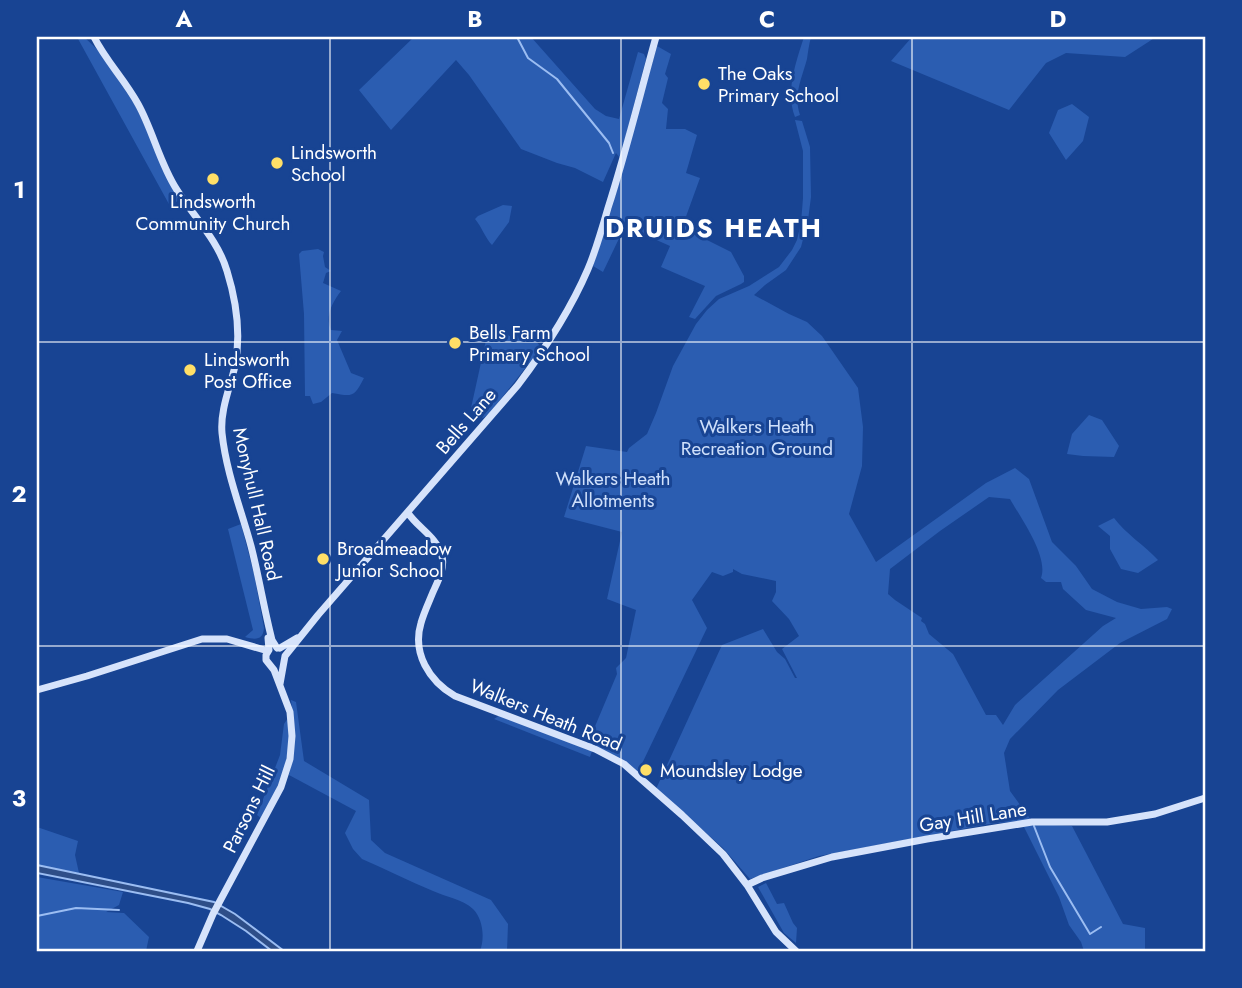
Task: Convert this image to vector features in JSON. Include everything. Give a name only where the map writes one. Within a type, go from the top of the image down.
[{"type":"street","name":"Monyhull Hall Road","points":[[88,37],[99,48],[136,101],[170,178],[188,208],[220,251],[229,274],[236,312],[237,344],[235,365],[222,418],[222,433],[260,583],[273,649]]},
{"type":"street","name":"Monyhull Hall Road","points":[[94,37],[99,48]]},
{"type":"street","name":"Bells Lane","points":[[284,659],[518,385],[544,349],[594,253],[616,185],[656,37]]},
{"type":"street","name":"Walkers Heath Road","points":[[408,513],[434,541],[443,563],[421,623],[419,643],[424,664],[434,680],[455,695],[595,749],[633,771],[723,854],[747,885],[776,932],[796,951]]},
{"type":"street","name":"Monyhull Hall Road","points":[[269,628],[268,637],[273,649]]},
{"type":"street","name":"Bells Lane","points":[[273,649],[301,636]]},
{"type":"street","points":[[247,645],[266,641],[268,637]]},
{"type":"street","points":[[37,690],[202,639],[227,639],[273,649],[284,659],[276,667],[247,645]]},
{"type":"street","points":[[269,663],[266,655],[273,649]]},
{"type":"street","name":"Parsons Hill","points":[[280,684],[284,659]]},
{"type":"street","name":"Parsons Hill","points":[[197,951],[213,914],[281,787],[288,766],[292,743],[290,712],[269,663]]},
{"type":"street","name":"Gay Hill Lane","points":[[747,885],[832,857],[916,841],[1019,824],[1114,821],[1155,814],[1205,798]]},
{"type":"green space","points":[[77,37],[84,37],[99,51],[135,105],[179,200],[170,206]]},
{"type":"green space","points":[[414,37],[531,37],[595,109],[606,116],[619,119],[638,52],[644,54],[646,59],[620,158],[616,153],[603,182],[575,168],[521,149],[456,60],[391,130],[359,90]]},
{"type":"green space","points":[[804,37],[811,37],[798,94],[800,115],[795,117],[791,87]]},
{"type":"green space","points":[[912,37],[1156,37],[1125,57],[1066,53],[1046,63],[1009,110],[891,61]]},
{"type":"green space","points":[[657,46],[671,54],[665,74],[668,78],[662,103],[668,109],[666,129],[685,129],[697,135],[686,173],[700,178],[684,222],[708,232],[705,239],[731,252],[744,276],[744,282],[716,296],[695,319],[689,317],[705,286],[661,267],[670,246],[625,226],[603,272],[593,266]]},
{"type":"green space","points":[[1072,104],[1089,117],[1083,141],[1066,160],[1049,133],[1058,110]]},
{"type":"green space","points":[[795,120],[802,121],[810,147],[811,197],[808,220],[801,247],[786,270],[754,295],[807,322],[822,336],[858,388],[863,427],[862,466],[849,514],[876,562],[986,483],[1015,468],[1029,479],[1052,542],[1076,566],[1092,589],[1117,602],[1141,609],[1172,609],[1167,619],[1120,643],[1058,690],[1010,739],[1004,753],[1010,791],[1031,820],[989,824],[819,856],[750,879],[723,848],[656,789],[722,645],[763,629],[797,678],[782,649],[799,636],[789,619],[772,601],[776,592],[776,581],[742,574],[733,569],[733,572],[723,576],[712,572],[692,600],[707,628],[638,772],[588,743],[617,674],[616,668],[626,658],[636,610],[607,599],[622,532],[564,517],[586,446],[627,452],[647,434],[673,366],[696,324],[707,310],[719,299],[749,286],[779,267],[792,250],[801,223],[803,151]],"holes":[[[989,497],[1010,499],[1041,559],[1041,578],[1046,582],[1061,582],[1063,589],[1086,610],[1116,618],[1103,626],[1015,705],[1003,725],[996,715],[986,715],[953,654],[929,634],[921,621],[922,618],[888,594],[890,569]]]},
{"type":"green space","points":[[503,205],[512,206],[509,222],[492,245],[475,219]]},
{"type":"green space","points":[[318,249],[324,252],[325,267],[331,271],[326,273],[323,283],[341,291],[330,310],[331,330],[342,331],[337,340],[351,373],[364,378],[352,394],[332,393],[321,402],[313,404],[310,396],[305,396],[304,314],[299,254],[302,251]]},
{"type":"green space","points":[[488,331],[505,331],[509,336],[527,337],[535,340],[541,348],[483,418],[471,408]]},
{"type":"green space","points":[[1089,415],[1102,420],[1119,446],[1114,457],[1067,454],[1072,434]]},
{"type":"green space","points":[[1114,518],[1158,560],[1138,573],[1121,569],[1110,549],[1110,536],[1098,526]]},
{"type":"green space","points":[[241,524],[264,628],[262,635],[256,639],[245,637],[253,630],[228,529]]},
{"type":"green space","points":[[291,700],[296,702],[304,761],[369,800],[371,840],[385,853],[491,900],[508,924],[507,951],[480,951],[483,935],[481,923],[469,906],[362,859],[345,833],[356,811],[289,775],[294,738]]},
{"type":"green space","points":[[500,715],[592,751],[590,757],[494,719]]},
{"type":"green space","points":[[288,718],[291,735],[284,772],[262,819],[257,815],[280,755],[284,724]]},
{"type":"green space","points":[[1035,824],[1072,826],[1123,924],[1145,928],[1145,951],[1084,951],[1069,925],[1059,897],[1024,827]]},
{"type":"green space","points":[[37,827],[78,841],[75,855],[79,873],[37,865]]},
{"type":"green space","points":[[37,877],[123,892],[119,905],[106,912],[124,913],[149,937],[146,951],[37,951]]},
{"type":"green space","points":[[766,883],[777,904],[784,903],[797,928],[796,943],[784,933],[758,887]]},
{"type":"shaded area","points":[[37,865],[214,902],[235,914],[284,951],[272,951],[210,909],[37,873]]},
{"type":"waterway","points":[[517,37],[528,58],[557,79],[609,143],[613,153]]},
{"type":"waterway","points":[[1034,826],[1050,867],[1090,934],[1101,927]]},
{"type":"waterway","points":[[37,916],[76,908],[119,910]]},
{"type":"place","name":"The Oaks Primary School","points":[[704,84]]},
{"type":"place","name":"Lindsworth School","points":[[277,163]]},
{"type":"place","name":"Lindsworth Community Church","points":[[213,179]]},
{"type":"place","name":"Bells Farm Primary School","points":[[455,343]]},
{"type":"place","name":"Lindsworth Post Office","points":[[190,370]]},
{"type":"place","name":"Broadmeadow Junior School","points":[[323,559]]},
{"type":"place","name":"Moundsley Lodge","points":[[646,770]]},
{"type":"district","name":"DRUIDS HEATH","points":[[714,228]]},
{"type":"park label","name":"Walkers Heath Recreation Ground","points":[[757,437]]},
{"type":"park label","name":"Walkers Heath Allotments","points":[[613,489]]}]
